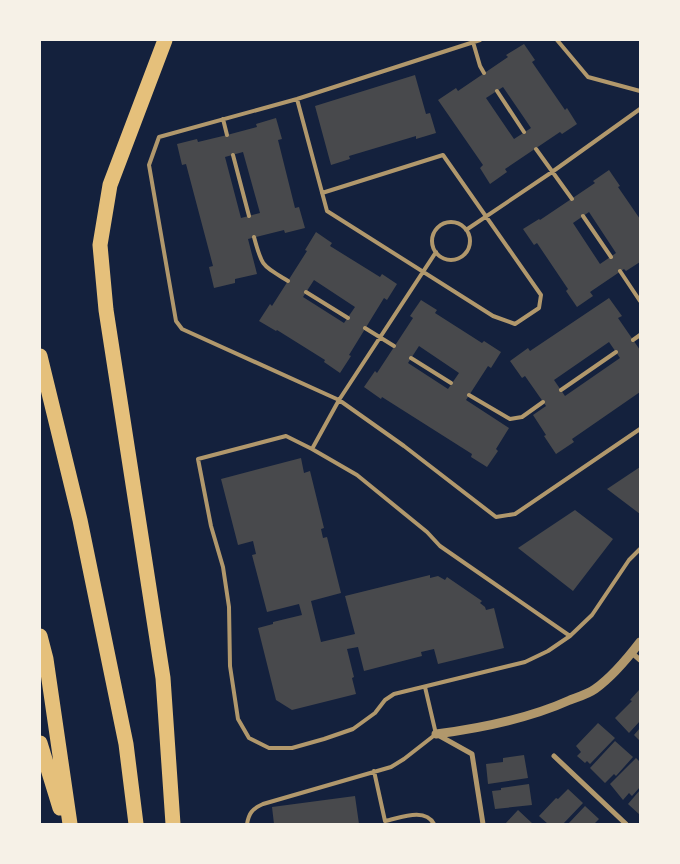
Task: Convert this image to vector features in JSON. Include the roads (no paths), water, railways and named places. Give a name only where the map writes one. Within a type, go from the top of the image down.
[{"type":"highway","points":[[165,40],[110,185],[100,245],[106,310],[163,678],[173,824]]},
{"type":"highway","points":[[40,356],[80,520],[126,744],[136,824]]},
{"type":"highway","points":[[40,636],[46,660],[70,824]]},
{"type":"highway","points":[[40,743],[65,824]]},
{"type":"street","points":[[436,734],[470,730],[506,722],[558,706],[594,690],[626,661],[640,642]]},
{"type":"street","points":[[632,653],[640,660]]},
{"type":"street","points":[[436,734],[472,754],[482,824]]},
{"type":"street","points":[[554,756],[626,824]]},
{"type":"lane","points":[[480,40],[296,99],[159,137],[149,165],[176,322],[182,329],[339,400],[404,446],[496,517],[514,514],[640,429]]},
{"type":"lane","points":[[557,40],[588,77],[640,91]]},
{"type":"lane","points":[[473,42],[484,73]]},
{"type":"lane","points":[[497,91],[524,132]]},
{"type":"lane","points":[[296,99],[326,211],[493,316],[515,324],[539,308],[541,295],[443,155],[322,192]]},
{"type":"lane","points":[[466,230],[640,109]]},
{"type":"lane","points":[[224,119],[227,135]]},
{"type":"lane","points":[[536,149],[572,199]]},
{"type":"lane","points":[[233,155],[249,216]]},
{"type":"lane","points":[[584,216],[611,257]]},
{"type":"lane","points":[[455,223],[466,230],[470,241],[466,252],[462,256],[451,260],[440,256],[436,252],[432,240],[434,234],[443,225],[455,223]]},
{"type":"lane","points":[[254,237],[260,260],[265,266],[288,281]]},
{"type":"lane","points":[[312,449],[339,400],[436,252]]},
{"type":"lane","points":[[620,271],[640,301]]},
{"type":"lane","points":[[306,292],[348,318]]},
{"type":"lane","points":[[366,328],[394,346]]},
{"type":"lane","points":[[633,340],[640,335]]},
{"type":"lane","points":[[561,390],[616,352]]},
{"type":"lane","points":[[411,358],[452,383]]},
{"type":"lane","points":[[469,395],[510,419],[522,417],[543,402]]},
{"type":"lane","points":[[570,636],[440,546],[427,532],[357,475],[286,436],[198,459],[211,526],[226,583],[229,607],[230,666],[238,718],[249,738],[268,748],[292,748],[353,729],[375,713],[394,694],[525,662],[548,651],[570,636],[592,615],[629,560],[640,549]]},
{"type":"lane","points":[[248,824],[249,815],[253,808],[391,767],[404,759],[436,734],[425,686]]},
{"type":"lane","points":[[374,771],[385,823],[422,814],[431,818],[434,824]]}]
